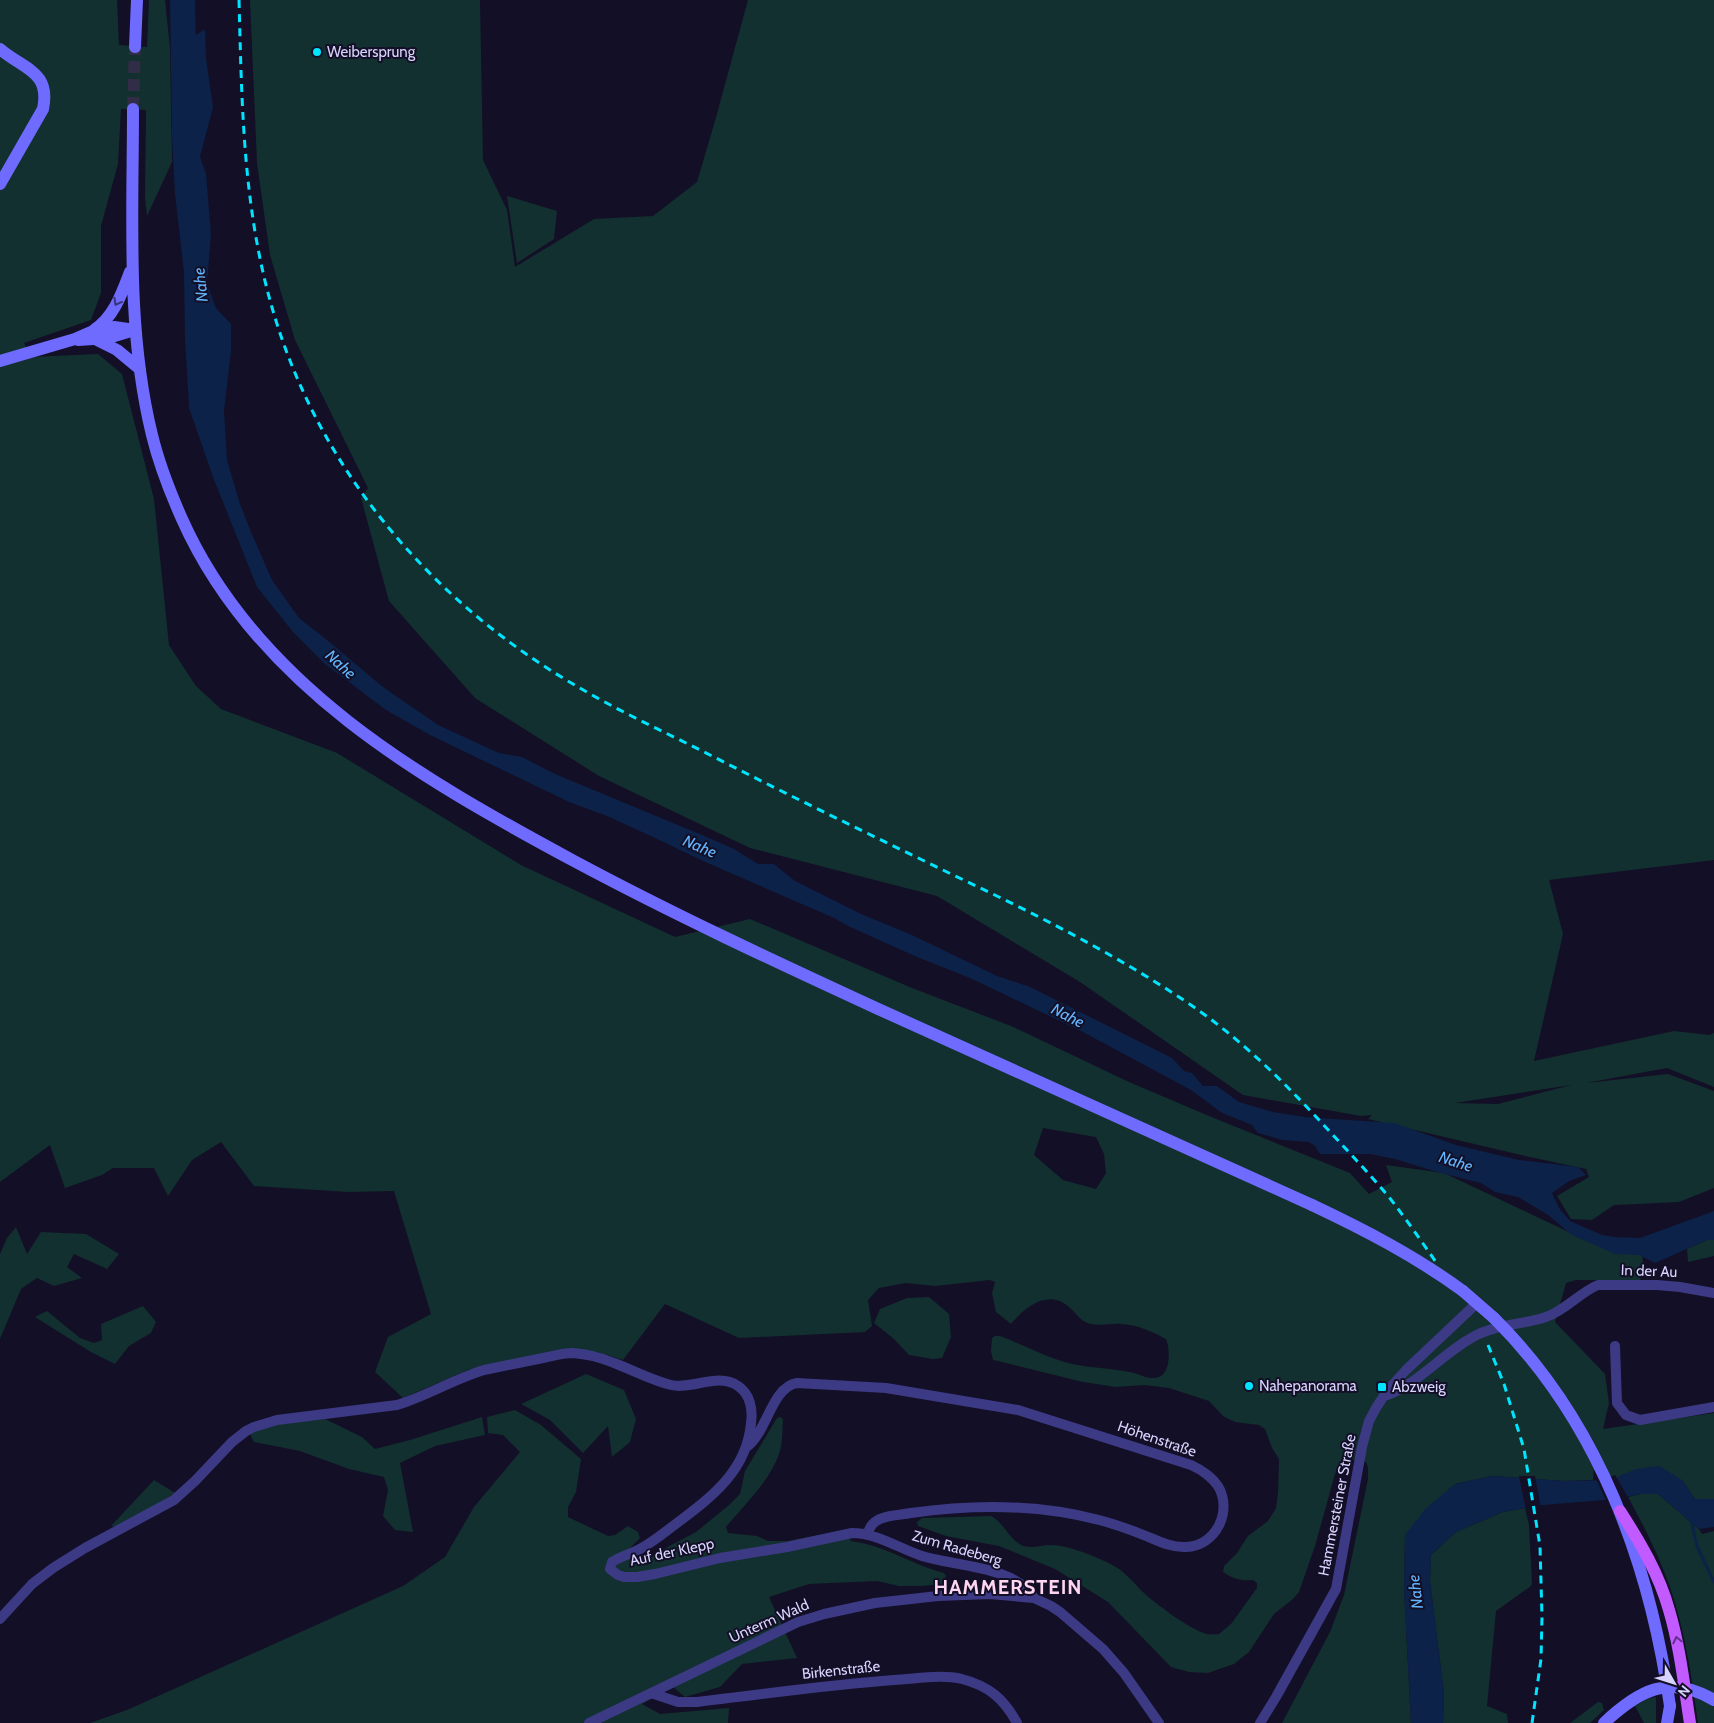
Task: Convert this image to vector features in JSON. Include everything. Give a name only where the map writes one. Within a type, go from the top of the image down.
[{"type":"main road","points":[[135,47],[137,0]]},
{"type":"main road","points":[[0,49],[33,71],[44,87],[45,99],[43,109],[0,184]]},
{"type":"main road","points":[[133,109],[132,265],[135,330],[152,436],[183,521],[210,572],[239,615],[280,662],[324,702],[358,729],[437,782],[514,828],[619,885],[775,961],[1364,1230],[1410,1255],[1463,1291],[1494,1318],[1528,1354],[1563,1402],[1594,1456],[1620,1511],[1646,1584],[1659,1636],[1672,1723]]},
{"type":"main road","points":[[94,336],[116,306],[132,265]]},
{"type":"main road","points":[[0,361],[75,340],[94,336],[115,336],[135,330]]},
{"type":"main road","points":[[94,336],[117,350],[140,369]]},
{"type":"main road","points":[[1620,1511],[1639,1540],[1652,1565],[1669,1608],[1679,1649],[1690,1723]]},
{"type":"main road","points":[[1604,1723],[1634,1698],[1650,1690],[1674,1687],[1687,1689],[1714,1700]]},
{"type":"main road","points":[[1667,1723],[1670,1706]]},
{"type":"street","name":"In der Au","points":[[1383,1396],[1403,1388],[1448,1352],[1473,1337],[1496,1328],[1546,1317],[1564,1309],[1592,1288],[1606,1284],[1680,1287],[1714,1292]]},
{"type":"street","name":"Hammersteiner Straße","points":[[1260,1723],[1336,1589],[1365,1433],[1369,1421],[1383,1396],[1406,1370],[1477,1303]]},
{"type":"street","points":[[1615,1346],[1617,1403],[1626,1415],[1640,1420],[1714,1407]]},
{"type":"street","name":"Auf der Klepp","points":[[0,1619],[32,1584],[53,1568],[85,1548],[174,1500],[238,1436],[254,1427],[285,1419],[396,1405],[413,1400],[478,1372],[563,1354],[582,1354],[613,1362],[672,1385],[683,1386],[698,1383],[732,1382],[744,1391],[752,1409],[748,1446],[740,1462],[717,1491],[652,1542],[612,1562],[610,1568],[613,1572],[624,1577],[637,1577],[728,1556],[787,1547],[852,1533],[868,1534]]},
{"type":"street","name":"Auf der Klepp","points":[[748,1446],[756,1438],[780,1395],[790,1384]]},
{"type":"street","name":"Höhenstraße","points":[[790,1384],[886,1388],[1010,1408],[1042,1417],[1191,1465],[1210,1476],[1218,1486],[1224,1507],[1220,1526],[1213,1534],[1197,1545],[1188,1548],[1168,1544],[1129,1529],[1088,1517],[1024,1508],[946,1509],[885,1518],[874,1521],[870,1526],[868,1534]]},
{"type":"street","name":"Zum Radeberg","points":[[868,1534],[924,1556],[995,1572],[1027,1589],[1034,1598],[1060,1612],[1104,1649],[1124,1673],[1159,1723]]},
{"type":"street","name":"Unterm Wald","points":[[589,1723],[798,1622],[824,1614],[875,1603],[946,1595],[990,1594],[1034,1598]]},
{"type":"street","name":"Birkenstraße","points":[[651,1693],[678,1702],[697,1702],[817,1687],[947,1677],[960,1679],[998,1696],[1007,1706],[1017,1723]]},
{"type":"green space","points":[[0,0],[117,0],[119,45],[147,47],[149,0],[165,0],[170,48],[172,162],[147,216],[145,198],[146,110],[121,109],[118,164],[101,226],[101,293],[91,320],[24,343],[31,357],[98,354],[122,374],[154,499],[169,645],[196,686],[221,709],[337,753],[521,865],[675,937],[750,919],[912,988],[1011,1026],[1129,1082],[1350,1173],[1369,1194],[1392,1182],[1386,1165],[1444,1173],[1594,1244],[1642,1255],[1644,1269],[1640,1280],[1576,1280],[1566,1283],[1555,1322],[1605,1374],[1609,1403],[1603,1429],[1714,1413],[1714,1499],[1695,1499],[1682,1480],[1610,1480],[1594,1466],[1593,1480],[1565,1481],[1492,1476],[1455,1484],[1405,1535],[1404,1589],[1411,1723],[1282,1723],[1330,1632],[1344,1595],[1368,1479],[1366,1462],[1349,1459],[1341,1462],[1335,1474],[1315,1546],[1299,1592],[1274,1614],[1249,1652],[1234,1664],[1208,1673],[1189,1672],[1171,1667],[1108,1602],[1055,1569],[999,1546],[946,1536],[918,1526],[917,1522],[922,1518],[991,1516],[1019,1544],[1028,1547],[1051,1545],[1067,1547],[1112,1565],[1123,1572],[1159,1605],[1200,1632],[1219,1634],[1231,1624],[1257,1588],[1257,1583],[1253,1580],[1241,1580],[1230,1576],[1223,1572],[1224,1566],[1237,1553],[1248,1536],[1268,1521],[1276,1508],[1279,1459],[1272,1448],[1265,1429],[1259,1425],[1235,1422],[1223,1416],[1209,1401],[1169,1388],[1144,1385],[1116,1387],[1083,1382],[993,1360],[991,1351],[992,1338],[1000,1336],[1072,1364],[1155,1378],[1163,1375],[1166,1371],[1168,1366],[1168,1348],[1166,1339],[1151,1331],[1128,1325],[1091,1324],[1082,1320],[1062,1302],[1054,1300],[1038,1302],[1023,1311],[1011,1324],[996,1312],[992,1293],[995,1282],[990,1280],[935,1286],[906,1283],[879,1288],[868,1300],[872,1326],[865,1332],[739,1338],[665,1304],[623,1360],[597,1352],[510,1361],[468,1370],[403,1398],[375,1372],[388,1337],[431,1314],[394,1191],[349,1192],[254,1186],[221,1142],[192,1160],[168,1196],[154,1168],[113,1168],[102,1175],[65,1188],[50,1145],[0,1182]],"holes":[[[1043,1128],[1096,1137],[1104,1154],[1106,1173],[1096,1189],[1063,1180],[1034,1155]]]},
{"type":"green space","points":[[250,0],[480,0],[483,160],[507,210],[515,267],[594,219],[653,216],[697,182],[748,0],[1714,0],[1714,860],[1549,880],[1563,934],[1534,1061],[1674,1031],[1709,1035],[1714,1033],[1714,1087],[1667,1068],[1586,1083],[1668,1074],[1714,1091],[1714,1188],[1679,1202],[1614,1205],[1592,1220],[1571,1219],[1557,1196],[1589,1177],[1586,1169],[1368,1119],[1372,1115],[1361,1116],[1243,1095],[1080,982],[937,896],[750,848],[599,776],[475,698],[389,601],[361,498],[368,488],[295,340],[270,255],[257,163]],"holes":[[[1571,1085],[1498,1104],[1455,1103]]]},
{"type":"green space","points":[[507,196],[557,211],[554,239],[517,263]]},
{"type":"green space","points":[[16,1227],[27,1254],[41,1232],[86,1234],[119,1254],[107,1269],[74,1254],[67,1267],[82,1278],[54,1286],[37,1278],[21,1289],[0,1339],[0,1254],[7,1238]]},
{"type":"green space","points":[[1707,1240],[1714,1240],[1714,1256],[1688,1262],[1687,1249]]},
{"type":"green space","points":[[929,1297],[949,1314],[951,1337],[942,1358],[933,1359],[909,1355],[894,1339],[874,1323],[880,1309],[907,1298]]},
{"type":"green space","points":[[143,1306],[156,1322],[151,1333],[129,1346],[115,1364],[91,1352],[35,1317],[47,1311],[80,1338],[94,1343],[102,1340],[101,1324]]},
{"type":"green space","points":[[586,1374],[624,1390],[636,1419],[630,1442],[612,1457],[608,1426],[583,1453],[550,1420],[521,1404]]},
{"type":"green space","points":[[515,1410],[541,1425],[581,1459],[576,1492],[568,1507],[568,1517],[608,1536],[615,1535],[628,1526],[638,1532],[640,1538],[623,1555],[637,1560],[645,1559],[696,1532],[729,1505],[740,1494],[745,1471],[777,1418],[780,1417],[783,1419],[782,1441],[775,1464],[756,1493],[726,1527],[728,1533],[757,1536],[768,1541],[788,1541],[844,1530],[851,1541],[887,1551],[944,1573],[946,1576],[942,1584],[921,1586],[899,1586],[877,1581],[809,1584],[769,1597],[797,1658],[742,1664],[720,1687],[685,1697],[673,1687],[642,1704],[660,1714],[729,1708],[728,1723],[90,1723],[127,1710],[403,1586],[445,1557],[474,1507],[520,1452],[503,1435],[488,1433],[487,1417]]},
{"type":"green space","points":[[482,1417],[485,1435],[435,1446],[400,1463],[413,1532],[395,1530],[383,1516],[388,1490],[384,1477],[349,1469],[300,1451],[254,1442],[249,1432],[269,1425],[325,1419],[362,1437],[375,1449]]},
{"type":"green space","points":[[154,1480],[175,1493],[116,1527],[111,1526]]},
{"type":"green space","points":[[1640,1494],[1658,1494],[1699,1529],[1702,1534],[1714,1531],[1714,1723],[1698,1723],[1680,1620],[1666,1575],[1628,1497]]},
{"type":"green space","points":[[1525,1508],[1529,1525],[1532,1583],[1531,1586],[1496,1611],[1487,1706],[1507,1714],[1508,1723],[1443,1723],[1444,1693],[1430,1581],[1431,1555],[1456,1532],[1503,1512]]},
{"type":"green space","points":[[1656,1697],[1656,1723],[1644,1723],[1635,1706],[1647,1699]]},
{"type":"green space","points":[[1598,1702],[1602,1703],[1604,1710],[1590,1723],[1570,1723]]},
{"type":"water","points":[[170,0],[183,0],[190,39],[205,29],[206,58],[213,107],[200,157],[206,174],[211,234],[207,284],[216,308],[231,324],[231,351],[224,411],[227,460],[240,504],[272,580],[299,618],[383,687],[438,725],[499,753],[522,757],[555,774],[702,835],[734,849],[758,864],[774,864],[795,881],[861,914],[912,935],[997,976],[1030,987],[1172,1058],[1184,1071],[1192,1073],[1203,1086],[1217,1086],[1239,1102],[1273,1112],[1305,1117],[1394,1123],[1456,1145],[1519,1160],[1578,1167],[1586,1175],[1569,1181],[1552,1193],[1559,1208],[1570,1221],[1602,1235],[1640,1238],[1714,1211],[1714,1240],[1707,1240],[1655,1263],[1639,1255],[1615,1254],[1572,1235],[1548,1215],[1518,1197],[1495,1192],[1481,1183],[1370,1154],[1320,1154],[1315,1146],[1309,1142],[1282,1140],[1258,1133],[1252,1125],[1222,1113],[1191,1090],[1081,1031],[970,978],[917,957],[607,816],[569,802],[430,735],[386,710],[325,664],[293,632],[257,587],[213,477],[189,408],[184,272],[175,194],[172,139]]},
{"type":"water","points":[[1659,1466],[1682,1480],[1695,1499],[1714,1499],[1714,1527],[1699,1529],[1658,1494],[1640,1494],[1616,1499],[1543,1505],[1503,1512],[1456,1532],[1431,1555],[1430,1581],[1444,1693],[1443,1723],[1411,1723],[1404,1589],[1405,1535],[1426,1508],[1455,1484],[1492,1476],[1565,1481],[1610,1480],[1636,1469]]},
{"type":"pier","points":[[1615,1475],[1629,1499],[1607,1502],[1595,1477]]},
{"type":"pier","points":[[1519,1476],[1535,1476],[1541,1508],[1526,1510]]},
{"type":"waterway","name":"Nahe","points":[[186,0],[187,47]]},
{"type":"waterway","points":[[1691,1520],[1697,1546],[1714,1582]]},
{"type":"tunnel","points":[[133,109],[135,47]]},
{"type":"railway","points":[[239,0],[241,82],[246,163],[257,244],[277,324],[298,380],[325,434],[356,484],[392,531],[432,575],[475,615],[523,652],[590,694],[773,787],[1041,918],[1101,950],[1188,1003],[1224,1029],[1305,1105],[1389,1197],[1438,1265]]},
{"type":"railway","points":[[1488,1345],[1504,1384],[1524,1449],[1540,1546],[1541,1659],[1532,1723]]},
{"type":"place","name":"Weibersprung","points":[[317,52]]},
{"type":"place","name":"Nahepanorama","points":[[1249,1386]]},
{"type":"place","name":"Abzweig","points":[[1382,1387]]},
{"type":"district","name":"HAMMERSTEIN","points":[[1008,1587]]}]
